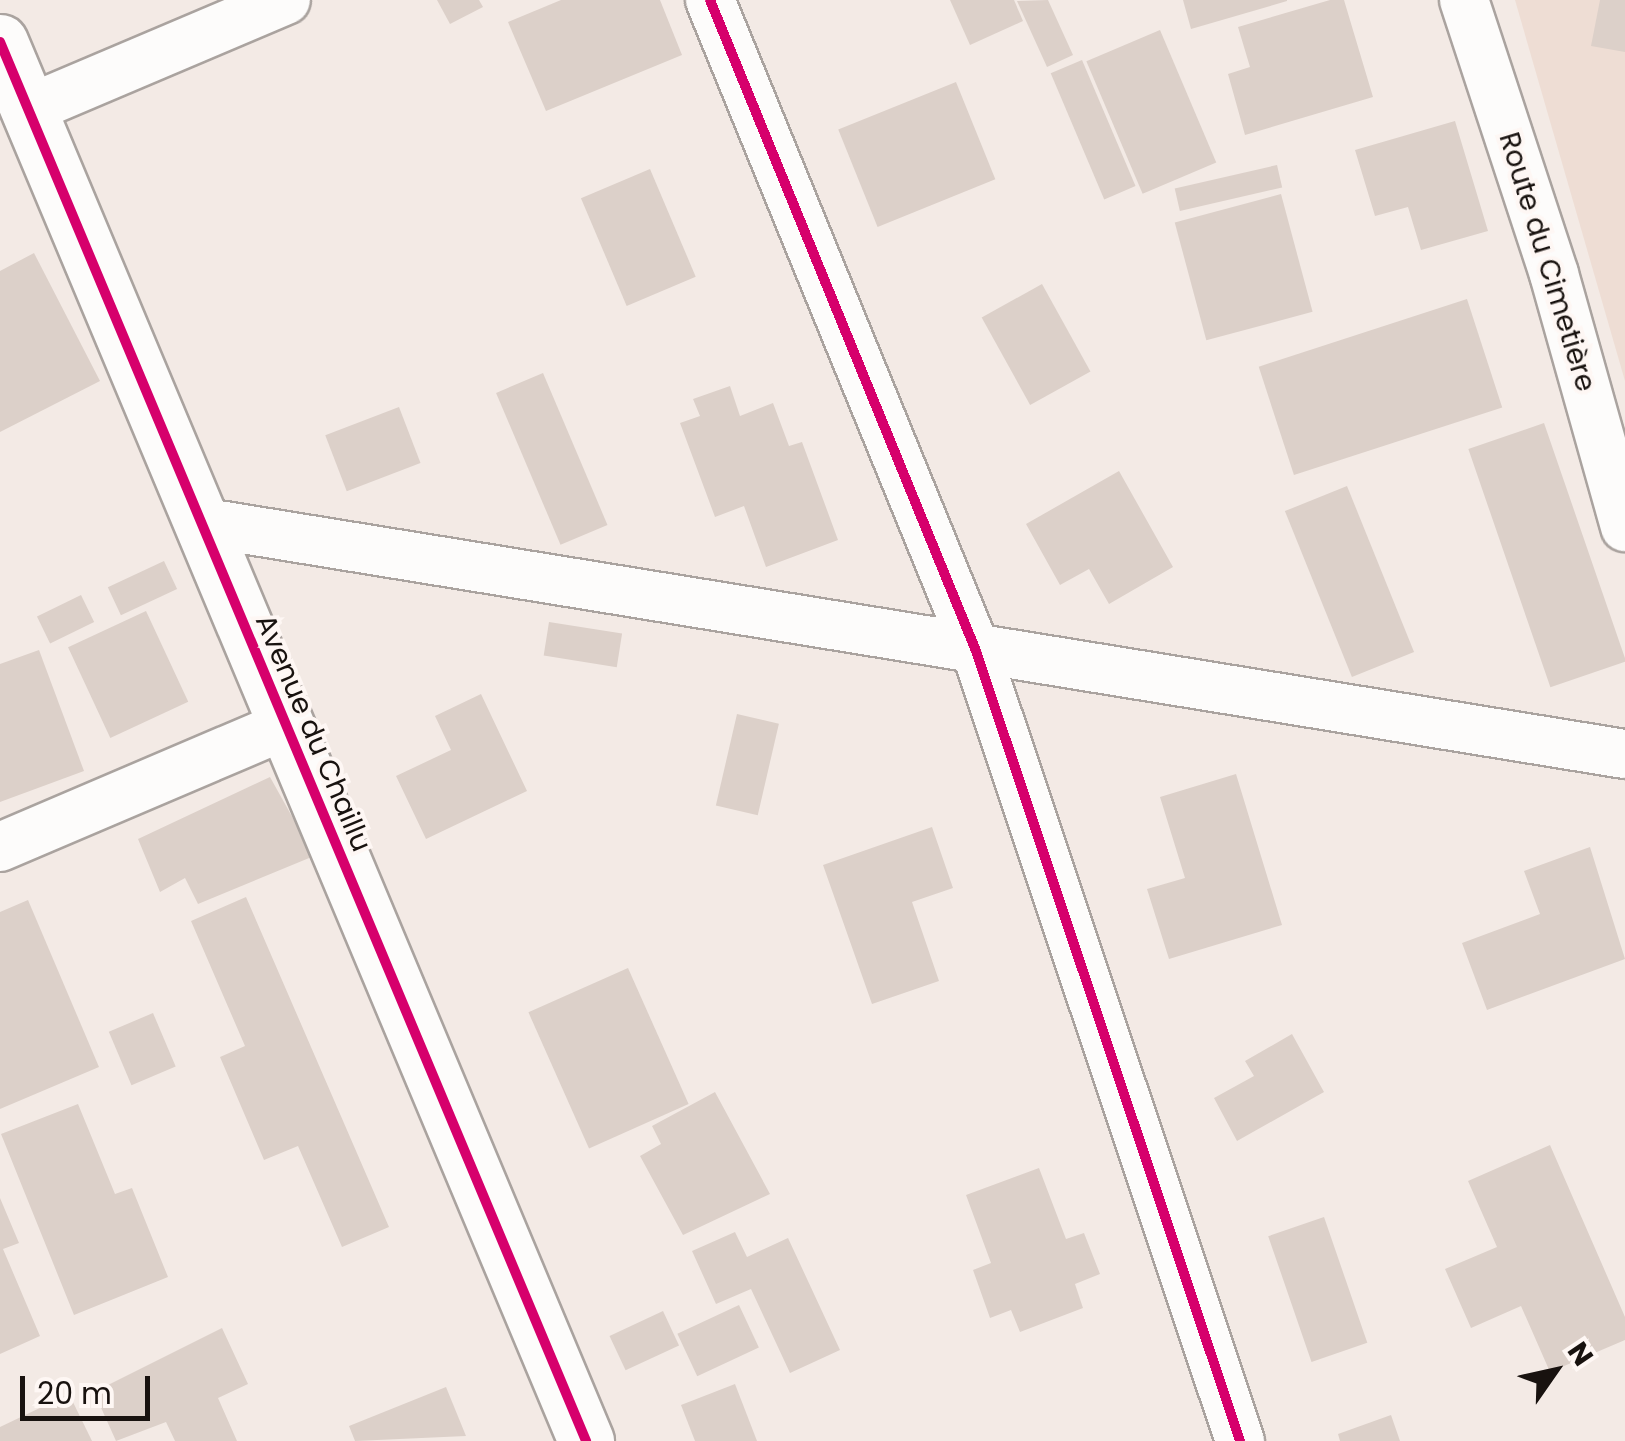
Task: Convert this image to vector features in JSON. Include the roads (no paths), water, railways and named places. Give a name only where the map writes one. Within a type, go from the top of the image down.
[{"type":"street","points":[[29,108],[286,0]]},
{"type":"street","points":[[710,0],[976,650],[1240,1441]]},
{"type":"street","name":"Route du Cimetière","points":[[1464,0],[1554,274],[1625,527]]},
{"type":"street","name":"Avenue du Chaillu","points":[[0,42],[586,1441]]},
{"type":"street","points":[[200,522],[1625,754]]},
{"type":"street","points":[[0,847],[286,726]]}]
